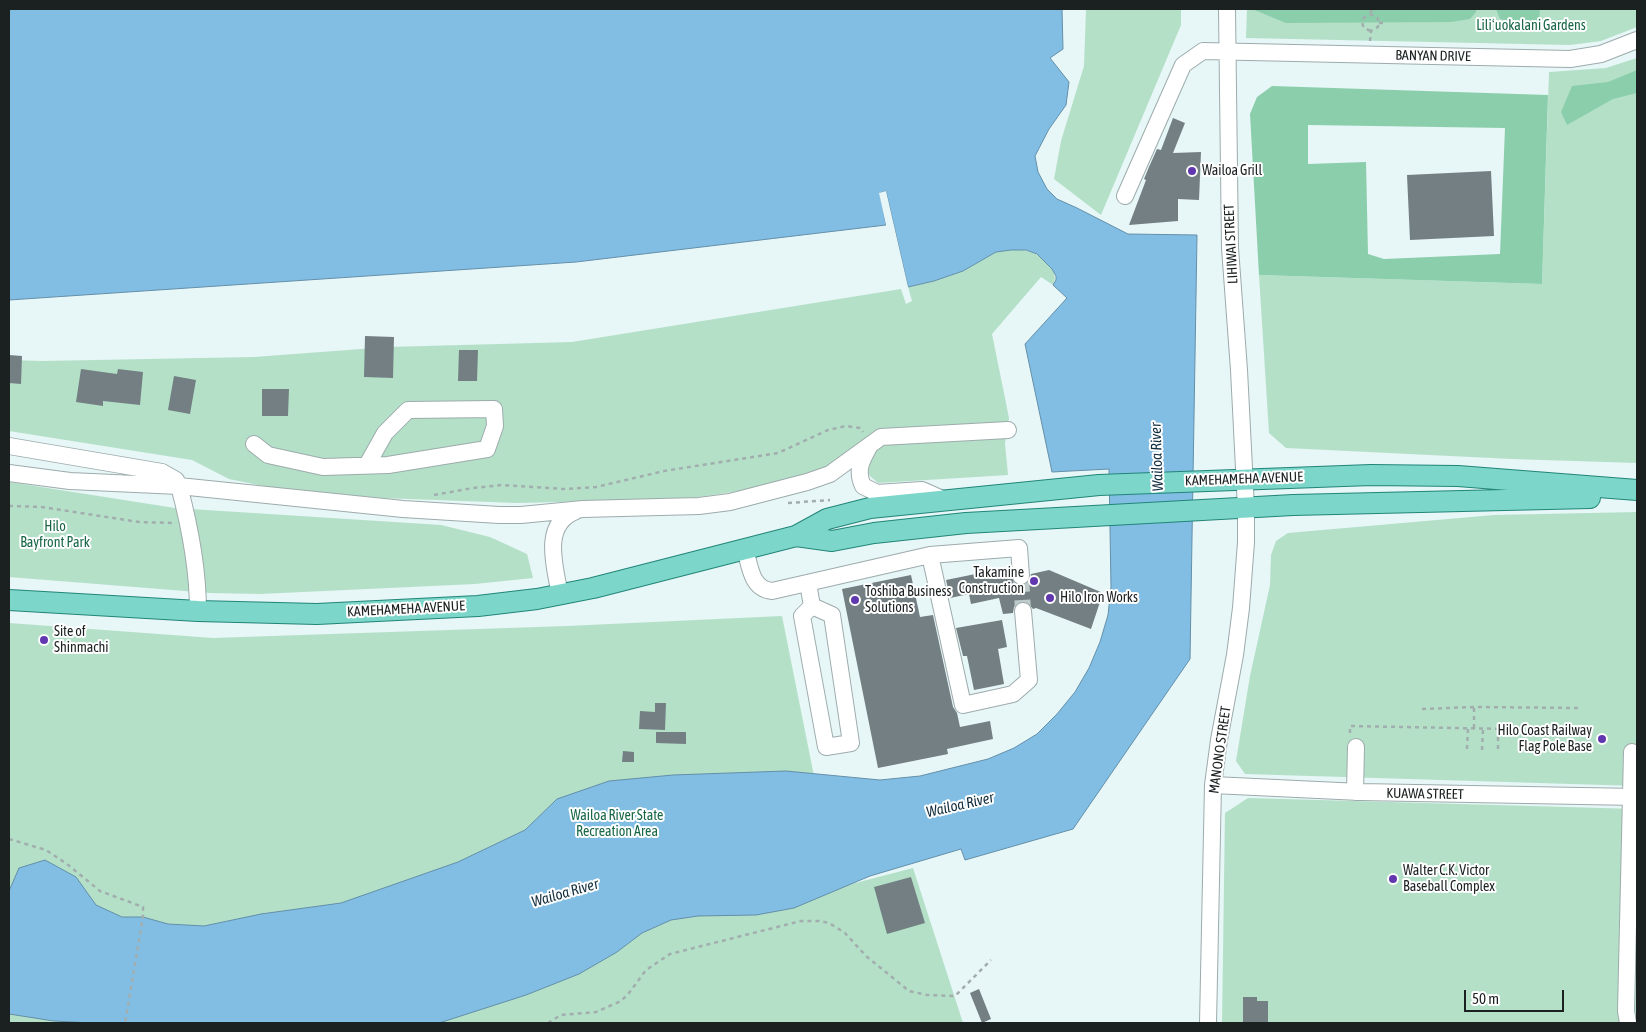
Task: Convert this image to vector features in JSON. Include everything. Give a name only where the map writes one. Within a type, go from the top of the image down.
[{"type":"main road","name":"KAMEHAMEHA AVENUE","points":[[9,600],[198,611],[317,614],[392,609],[425,609],[516,602],[560,595],[617,582],[796,536],[827,519],[850,512],[870,508],[1099,485],[1371,475],[1458,476],[1637,490]]},
{"type":"main road","name":"KAMEHAMEHA AVENUE","points":[[796,536],[832,541],[874,533],[966,523],[1293,505],[1637,497]]},
{"type":"street","name":"LIHIWAI STREET","points":[[1226,9],[1230,248],[1244,479]]},
{"type":"street","name":"BANYAN DRIVE","points":[[1124,196],[1183,65],[1203,51],[1570,59],[1601,54],[1637,40]]},
{"type":"street","points":[[254,444],[268,455],[323,467],[388,465],[487,448],[495,426],[494,409],[408,410],[385,433],[367,465]]},
{"type":"street","points":[[9,473],[70,481],[179,486],[403,508],[521,515],[583,509],[699,506],[730,502],[807,482],[830,474],[881,437],[1008,430]]},
{"type":"street","points":[[871,443],[860,464],[859,477],[863,486],[877,493],[922,490],[947,501]]},
{"type":"street","points":[[9,446],[162,472],[176,480],[189,523],[197,568],[198,611]]},
{"type":"street","name":"MANONO STREET","points":[[1208,1023],[1213,786],[1241,608],[1246,542],[1244,479]]},
{"type":"street","points":[[560,595],[552,550],[554,534],[558,524],[564,517],[583,509]]},
{"type":"street","points":[[745,548],[755,582],[759,588],[772,591],[930,555],[1019,548],[1021,576]]},
{"type":"street","points":[[930,555],[963,705],[1013,694],[1028,680],[1023,611]]},
{"type":"street","points":[[808,583],[812,606]]},
{"type":"street","points":[[812,606],[832,616],[851,743],[826,747],[802,616],[812,606]]},
{"type":"street","points":[[1353,741],[1355,792]]},
{"type":"street","points":[[1628,1023],[1626,1011],[1634,797],[1632,752]]},
{"type":"street","name":"KUAWA STREET","points":[[1213,786],[1355,792],[1634,797]]},
{"type":"path","points":[[1371,9],[1371,14]]},
{"type":"path","points":[[1371,14],[1376,16],[1379,23]]},
{"type":"path","points":[[1371,14],[1362,20],[1364,28],[1371,31]]},
{"type":"path","points":[[1379,23],[1385,23]]},
{"type":"path","points":[[1371,31],[1378,27],[1379,23]]},
{"type":"path","points":[[1370,55],[1371,31]]},
{"type":"path","points":[[429,496],[473,488],[502,486],[563,489],[596,487],[664,471],[778,453],[809,438],[846,426],[860,428],[871,443]]},
{"type":"path","points":[[785,503],[832,500]]},
{"type":"path","points":[[9,506],[42,507],[139,522],[189,523]]},
{"type":"path","points":[[1422,709],[1474,707],[1579,708]]},
{"type":"path","points":[[1474,707],[1474,728]]},
{"type":"path","points":[[1353,741],[1350,726],[1507,729]]},
{"type":"path","points":[[1467,749],[1468,728]]},
{"type":"path","points":[[1482,728],[1482,750]]},
{"type":"path","points":[[1498,728],[1498,750]]},
{"type":"path","points":[[9,839],[46,850],[67,864],[100,891],[143,907],[143,917],[125,1023]]},
{"type":"path","points":[[548,1023],[561,1015],[596,1012],[621,1001],[646,970],[670,954],[801,921],[830,923],[845,933],[866,956],[909,991],[927,995],[955,996],[991,960]]},
{"type":"green space","points":[[1086,9],[1181,9],[1181,25],[1101,215],[1054,179],[1061,141],[1084,66]]},
{"type":"green space","name":"Liliʻuokalani Gardens","points":[[1247,9],[1637,9],[1637,27],[1601,41],[1570,45],[1246,38]]},
{"type":"green space","points":[[1252,9],[1476,9],[1476,12],[1470,19],[1451,22],[1286,23]]},
{"type":"green space","points":[[1496,9],[1540,9],[1539,22],[1527,26],[1500,19]]},
{"type":"green space","points":[[1637,58],[1637,463],[1286,448],[1269,433],[1259,275],[1542,284],[1549,72],[1606,68]]},
{"type":"green space","points":[[1637,70],[1637,93],[1613,99],[1567,125],[1561,112],[1572,86],[1608,82]]},
{"type":"green space","points":[[1272,86],[1548,95],[1542,284],[1259,275],[1250,114],[1257,97]],"holes":[[[1308,125],[1505,128],[1500,254],[1384,259],[1368,254],[1366,162],[1308,164]]]},
{"type":"green space","points":[[1025,250],[1038,255],[1052,268],[1055,279],[1053,285],[1041,277],[992,334],[1009,418],[1005,444],[1008,475],[878,483],[870,476],[867,469],[841,460],[805,477],[760,488],[685,499],[517,503],[381,498],[268,487],[229,479],[192,460],[9,431],[9,360],[254,357],[388,347],[572,342],[901,289],[906,304],[912,301],[908,287],[934,281],[963,271],[996,252]]},
{"type":"green space","name":"Hilo Bayfront Park","points":[[9,482],[175,508],[441,525],[490,537],[527,554],[533,578],[475,584],[260,594],[210,593],[9,577]]},
{"type":"green space","points":[[1637,512],[1637,786],[1245,774],[1236,761],[1250,676],[1270,585],[1271,555],[1276,541],[1288,533],[1494,515]]},
{"type":"green space","name":"Wailoa River State Recreation Area","points":[[782,616],[813,771],[840,887],[913,868],[963,1023],[9,1023],[9,623],[213,638],[567,626]]},
{"type":"green space","name":"Walter C.K. Victor Baseball Complex","points":[[1248,798],[1637,809],[1637,1023],[1222,1023],[1225,813]]},
{"type":"water","name":"Wailoa River","points":[[9,9],[1062,9],[1063,49],[1050,58],[1069,82],[1066,105],[1049,129],[1035,156],[1038,172],[1047,189],[1057,199],[1128,234],[1197,235],[1190,659],[1073,829],[965,860],[961,849],[870,876],[794,908],[756,915],[698,916],[671,920],[642,933],[617,952],[579,974],[526,995],[439,1023],[92,1023],[54,1021],[9,1014],[9,891],[19,868],[45,860],[76,877],[96,905],[122,917],[143,917],[168,924],[204,926],[261,914],[341,903],[458,862],[525,830],[557,799],[609,781],[673,775],[786,771],[880,780],[920,776],[988,759],[1014,748],[1037,734],[1075,692],[1089,668],[1100,642],[1108,615],[1111,587],[1109,469],[1052,472],[1025,344],[1067,298],[1053,285],[1056,276],[1052,269],[1037,254],[1026,250],[996,252],[963,271],[934,281],[908,287],[886,191],[880,193],[886,225],[576,262],[9,300]]},
{"type":"pier","points":[[886,191],[909,289],[906,288],[884,194],[882,195],[889,225],[887,227],[886,225],[879,193]]},
{"type":"building","points":[[1173,118],[1185,123],[1173,153],[1201,152],[1199,200],[1178,199],[1178,221],[1129,225],[1146,180],[1144,179],[1157,149],[1161,150]]},
{"type":"building","points":[[1491,171],[1494,236],[1410,240],[1407,175]]},
{"type":"building","points":[[365,336],[394,337],[393,378],[364,377]]},
{"type":"building","points":[[459,350],[478,350],[477,381],[458,381]]},
{"type":"building","points":[[9,355],[22,356],[21,384],[9,383]]},
{"type":"building","points":[[81,369],[117,374],[118,369],[143,372],[140,405],[103,401],[103,406],[76,402]]},
{"type":"building","points":[[174,376],[196,380],[190,414],[168,410]]},
{"type":"building","points":[[262,389],[289,389],[288,416],[262,416]]},
{"type":"building","name":"Hilo Iron Works","points":[[1005,568],[1008,579],[1012,578],[1017,585],[1027,584],[1031,574],[1049,570],[1103,593],[1091,629],[1036,608],[1033,609],[1027,602],[1018,603],[1014,607],[1013,613],[1003,614],[999,598],[971,604],[969,594],[950,598],[946,580]]},
{"type":"building","points":[[911,575],[920,617],[933,615],[953,707],[957,713],[960,727],[990,721],[993,739],[947,749],[948,754],[878,768],[842,589]]},
{"type":"building","points":[[1002,620],[1007,647],[998,649],[1004,684],[974,690],[967,656],[963,656],[956,628]]},
{"type":"building","points":[[655,703],[666,703],[665,730],[639,729],[640,711],[655,712]]},
{"type":"building","points":[[656,732],[686,732],[686,744],[656,743]]},
{"type":"building","points":[[623,751],[634,752],[634,762],[622,762]]},
{"type":"building","points":[[911,877],[925,923],[887,934],[874,887]]},
{"type":"building","points":[[979,989],[991,1019],[982,1023],[970,993]]},
{"type":"building","points":[[1243,997],[1257,997],[1257,1001],[1268,1001],[1268,1023],[1243,1023]]},
{"type":"tunnel","points":[[1021,576],[1023,611]]},
{"type":"place","name":"Wailoa Grill","points":[[1192,171]]},
{"type":"place","name":"Takamine Construction","points":[[1034,581]]},
{"type":"place","name":"Hilo Iron Works","points":[[1050,598]]},
{"type":"place","name":"Toshiba Business Solutions","points":[[855,600]]},
{"type":"place","name":"Site of Shinmachi","points":[[44,640]]},
{"type":"place","name":"Hilo Coast Railway Flag Pole Base","points":[[1602,739]]},
{"type":"place","name":"Walter C.K. Victor Baseball Complex","points":[[1393,879]]}]
